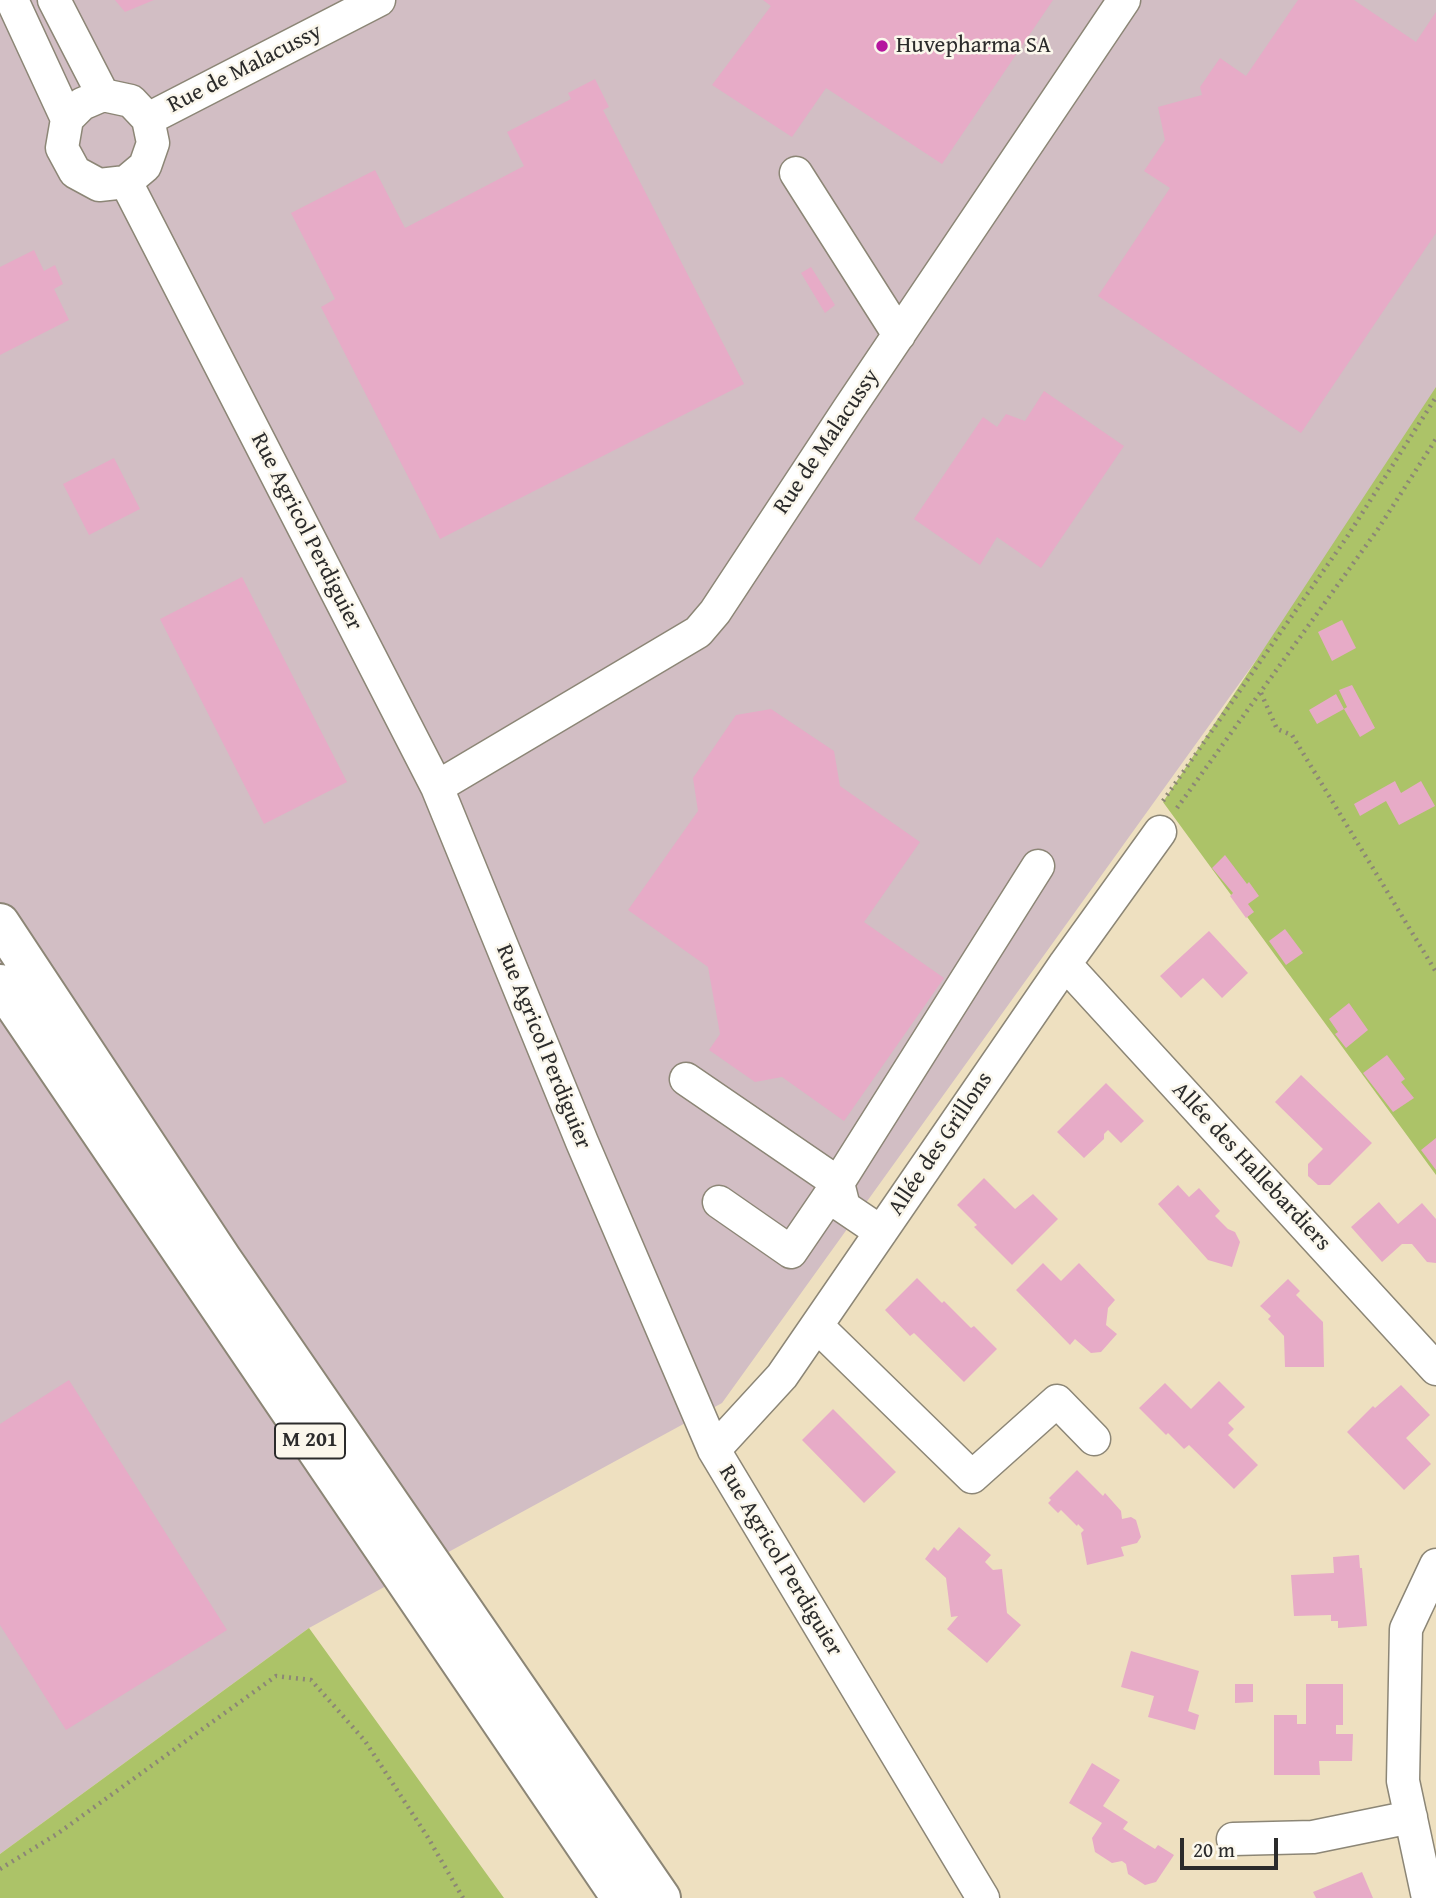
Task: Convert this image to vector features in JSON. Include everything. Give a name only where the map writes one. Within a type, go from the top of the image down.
[{"type":"highway","name":"M 201","points":[[0,923],[222,1259],[661,1898]]},
{"type":"highway","name":"M 201","points":[[0,984],[621,1898]]},
{"type":"street","points":[[12,0],[67,119],[62,148],[75,172],[99,185],[126,182],[145,166],[153,143],[148,119],[131,101],[103,95],[82,104],[67,119]]},
{"type":"street","points":[[54,0],[103,95]]},
{"type":"street","name":"Rue de Malacussy","points":[[148,119],[379,0]]},
{"type":"street","name":"Rue de Malacussy","points":[[437,787],[698,632],[715,612],[1125,0]]},
{"type":"street","points":[[796,173],[899,335]]},
{"type":"street","name":"Rue Agricol Perdiguier","points":[[126,182],[437,787],[582,1142],[714,1450],[983,1898]]},
{"type":"street","name":"Allée des Grillons","points":[[714,1450],[782,1376],[1065,964],[1162,817]]},
{"type":"street","points":[[719,1202],[791,1252],[838,1183],[1038,866]]},
{"type":"street","name":"Allée des Hallebardiers","points":[[1065,964],[1436,1369]]},
{"type":"street","points":[[686,1079],[838,1183],[844,1207],[881,1232]]},
{"type":"street","points":[[817,1326],[972,1477],[1058,1401],[1094,1439]]},
{"type":"street","points":[[1428,1898],[1403,1781],[1406,1629],[1436,1564]]},
{"type":"street","points":[[1233,1839],[1313,1837],[1411,1817]]},
{"type":"path","points":[[1162,817],[1348,537],[1436,397]]},
{"type":"path","points":[[1162,817],[1261,692],[1378,529],[1436,439]]},
{"type":"path","points":[[1261,692],[1278,729],[1292,735],[1436,972]]},
{"type":"path","points":[[0,1869],[57,1834],[276,1676],[311,1680],[365,1741],[427,1836],[463,1898]]},
{"type":"shaded area","points":[[0,0],[1436,0],[1436,410],[722,1403],[309,1628],[0,1854]]},
{"type":"green space","points":[[1436,387],[1436,1175],[1163,802]]},
{"type":"green space","points":[[309,1628],[504,1898],[0,1898],[0,1854]]},
{"type":"building","points":[[115,0],[154,0],[125,12]]},
{"type":"building","name":"Huvepharma SA","points":[[763,0],[1053,0],[942,164],[826,88],[792,137],[712,85],[771,6]]},
{"type":"building","points":[[1298,0],[1354,0],[1416,42],[1436,12],[1436,233],[1301,433],[1098,296],[1170,188],[1144,171],[1165,140],[1158,107],[1202,95],[1200,87],[1220,58],[1246,76]]},
{"type":"building","points":[[595,79],[609,107],[603,110],[744,384],[440,539],[321,307],[335,299],[291,213],[375,170],[405,228],[524,166],[507,132],[571,99],[568,93]]},
{"type":"building","points":[[34,250],[44,271],[55,265],[63,284],[54,289],[69,320],[0,355],[0,267]]},
{"type":"building","points":[[811,267],[835,305],[825,313],[801,273]]},
{"type":"building","points":[[1044,391],[1124,446],[1041,568],[997,537],[980,565],[914,519],[983,417],[997,427],[1006,414],[1025,421]]},
{"type":"building","points":[[114,458],[140,509],[89,535],[63,484]]},
{"type":"building","points":[[242,577],[347,782],[264,824],[160,619]]},
{"type":"building","points":[[1342,620],[1356,648],[1332,661],[1318,632]]},
{"type":"building","points":[[1352,685],[1375,728],[1360,737],[1344,709],[1347,707],[1339,690]]},
{"type":"building","points":[[1336,694],[1344,709],[1317,724],[1309,710]]},
{"type":"building","points":[[771,709],[834,751],[840,786],[920,842],[864,922],[944,978],[844,1121],[782,1077],[755,1082],[709,1050],[720,1034],[708,967],[628,910],[698,811],[693,778],[736,715]]},
{"type":"building","points":[[1395,781],[1401,793],[1421,781],[1435,806],[1399,825],[1386,801],[1360,816],[1354,804]]},
{"type":"building","points":[[1225,855],[1259,896],[1248,904],[1254,912],[1246,918],[1230,896],[1233,893],[1212,868]]},
{"type":"building","points":[[1285,929],[1303,953],[1286,965],[1269,941]]},
{"type":"building","points":[[1209,931],[1248,973],[1222,998],[1203,978],[1181,998],[1160,976]]},
{"type":"building","points":[[1349,1003],[1368,1030],[1346,1048],[1335,1034],[1338,1032],[1329,1019]]},
{"type":"building","points":[[1387,1055],[1405,1079],[1401,1082],[1414,1098],[1393,1112],[1363,1073]]},
{"type":"building","points":[[1301,1075],[1372,1143],[1330,1185],[1318,1185],[1308,1176],[1308,1164],[1323,1149],[1275,1102]]},
{"type":"building","points":[[1106,1083],[1144,1121],[1121,1143],[1108,1130],[1104,1139],[1084,1158],[1057,1132]]},
{"type":"building","points":[[1436,1138],[1436,1170],[1421,1150]]},
{"type":"building","points":[[984,1178],[1015,1209],[1033,1194],[1058,1219],[1012,1265],[974,1227],[977,1225],[957,1205]]},
{"type":"building","points":[[1178,1185],[1189,1197],[1199,1188],[1220,1211],[1215,1216],[1235,1232],[1240,1242],[1232,1267],[1208,1260],[1158,1204]]},
{"type":"building","points":[[1379,1202],[1398,1224],[1422,1203],[1436,1219],[1436,1263],[1427,1262],[1412,1244],[1402,1244],[1382,1262],[1351,1227]]},
{"type":"building","points":[[1043,1263],[1061,1281],[1079,1263],[1115,1300],[1108,1308],[1106,1325],[1117,1334],[1101,1352],[1091,1353],[1075,1339],[1070,1345],[1016,1290]]},
{"type":"building","points":[[917,1278],[942,1303],[944,1301],[971,1328],[974,1326],[997,1349],[964,1382],[914,1333],[910,1336],[885,1310]]},
{"type":"building","points":[[1288,1279],[1300,1291],[1296,1295],[1323,1322],[1324,1367],[1285,1367],[1284,1336],[1268,1319],[1271,1316],[1260,1306]]},
{"type":"building","points":[[69,1380],[227,1630],[66,1730],[0,1625],[0,1424]]},
{"type":"building","points":[[1219,1381],[1245,1407],[1228,1423],[1234,1429],[1228,1435],[1258,1465],[1234,1489],[1189,1445],[1184,1449],[1139,1408],[1165,1383],[1191,1409]]},
{"type":"building","points":[[1401,1385],[1430,1415],[1406,1438],[1431,1464],[1404,1490],[1347,1432],[1373,1406],[1375,1408]]},
{"type":"building","points":[[833,1409],[896,1472],[864,1503],[802,1440]]},
{"type":"building","points":[[1077,1470],[1103,1496],[1105,1493],[1121,1511],[1122,1519],[1131,1517],[1136,1520],[1141,1537],[1137,1543],[1121,1547],[1124,1556],[1087,1565],[1081,1533],[1084,1530],[1061,1510],[1058,1513],[1048,1503],[1051,1500],[1049,1498]]},
{"type":"building","points":[[959,1527],[991,1555],[985,1562],[993,1570],[1002,1569],[1007,1613],[1021,1625],[987,1663],[947,1629],[958,1616],[951,1617],[946,1578],[925,1559],[934,1547],[938,1551]]},
{"type":"building","points":[[1359,1555],[1367,1626],[1338,1628],[1338,1621],[1331,1621],[1331,1615],[1294,1616],[1291,1575],[1334,1573],[1333,1557]]},
{"type":"building","points":[[1131,1651],[1199,1671],[1188,1711],[1199,1715],[1195,1730],[1148,1717],[1154,1696],[1121,1687]]},
{"type":"building","points":[[1235,1684],[1253,1684],[1253,1702],[1235,1703]]},
{"type":"building","points":[[1306,1684],[1343,1684],[1343,1725],[1336,1725],[1336,1734],[1353,1734],[1352,1761],[1319,1761],[1320,1775],[1274,1775],[1274,1715],[1297,1715],[1297,1724],[1306,1724]]},
{"type":"building","points":[[1092,1763],[1120,1780],[1103,1806],[1128,1822],[1123,1829],[1155,1849],[1158,1845],[1174,1855],[1156,1882],[1145,1885],[1128,1874],[1126,1864],[1122,1861],[1112,1863],[1095,1852],[1092,1838],[1102,1823],[1069,1803]]},
{"type":"building","points":[[1362,1872],[1373,1898],[1316,1898],[1313,1892]]},
{"type":"place","name":"Huvepharma SA","points":[[882,46]]}]
